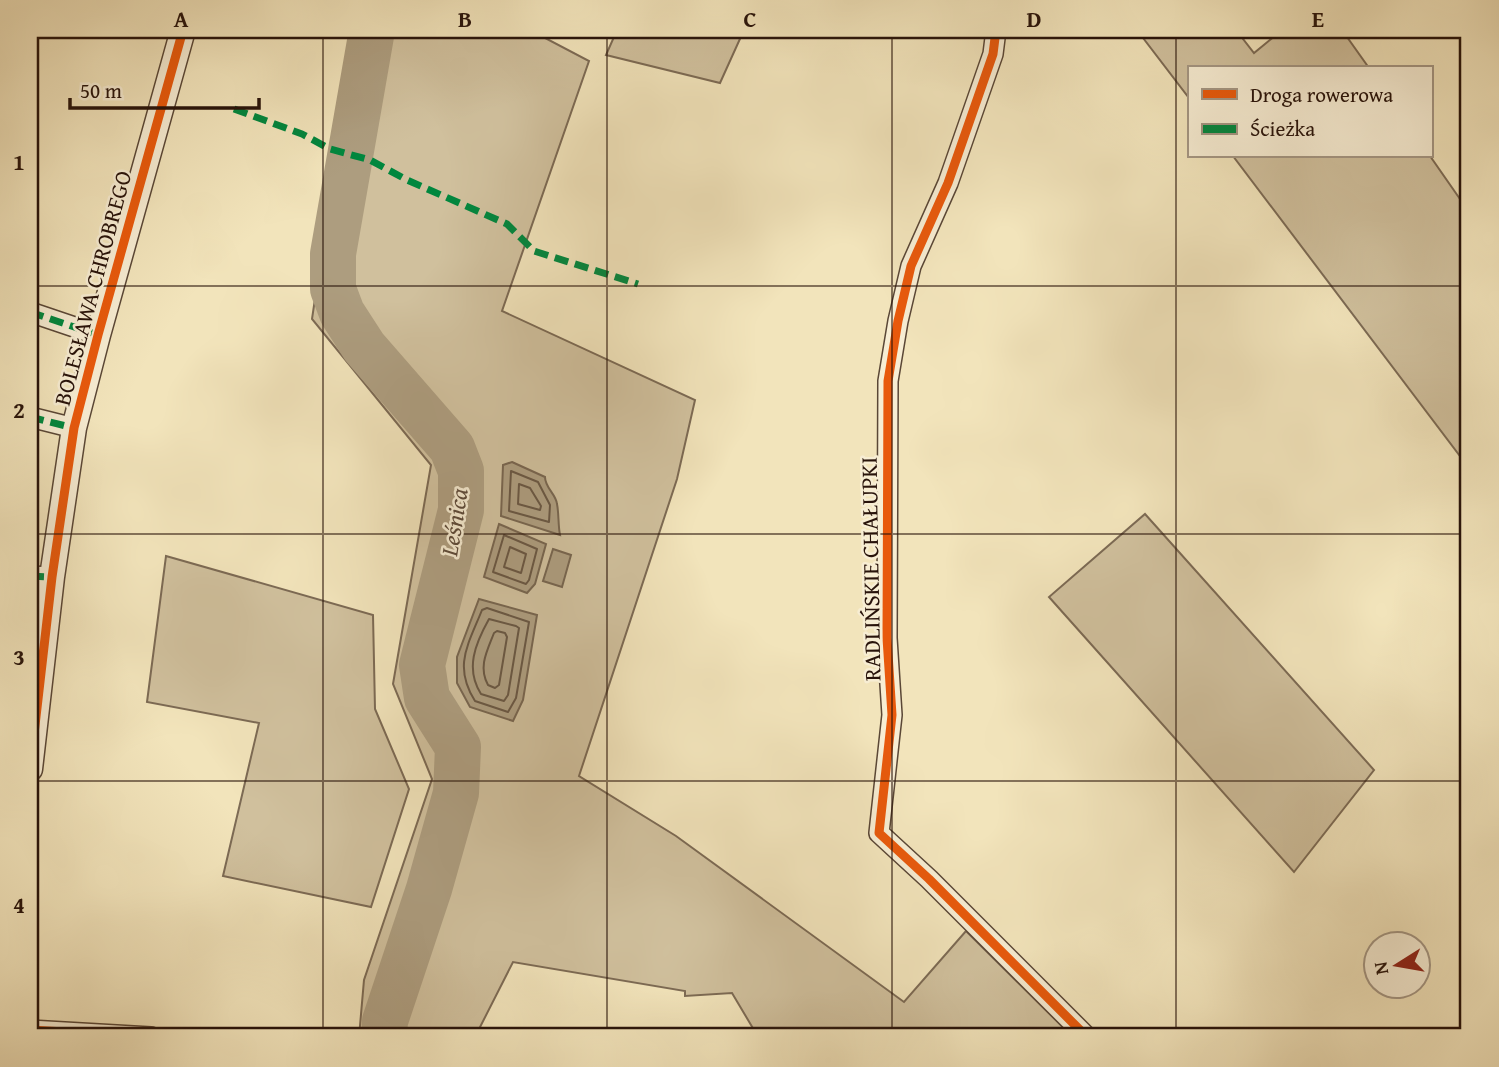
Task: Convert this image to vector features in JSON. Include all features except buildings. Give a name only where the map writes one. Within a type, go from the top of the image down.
[{"type":"street","name":"BOLESŁAWA CHROBREGO","points":[[30,769],[41,577],[98,335],[183,30]]},
{"type":"street","name":"RADLIŃSKIE CHAŁUPKI","points":[[996,30],[993,54],[948,183],[911,266],[888,380],[887,625],[892,715],[879,833],[948,897],[1087,1037]]},
{"type":"street","points":[[30,312],[98,335]]},
{"type":"street","points":[[30,417],[75,428]]},
{"type":"street","points":[[30,1030],[151,1037]]},
{"type":"shaded area","points":[[355,30],[530,30],[589,61],[502,311],[695,400],[677,479],[579,776],[676,836],[904,1002],[966,931],[1073,1037],[767,1037],[754,1030],[732,993],[685,996],[685,991],[513,962],[475,1037],[359,1037],[364,980],[432,779],[393,684],[431,465],[312,319]]},
{"type":"shaded area","points":[[617,30],[744,30],[720,83],[606,55]]},
{"type":"shaded area","points":[[1137,30],[1236,30],[1254,53],[1282,30],[1342,30],[1368,66],[1188,66],[1188,97]]},
{"type":"shaded area","points":[[1235,158],[1431,158],[1469,212],[1469,468]]},
{"type":"shaded area","points":[[1145,514],[1374,770],[1294,872],[1049,597]]},
{"type":"shaded area","points":[[166,556],[373,615],[375,709],[409,789],[371,907],[223,876],[259,723],[147,702]]},
{"type":"water","points":[[512,462],[545,477],[556,500],[560,535],[501,516],[503,465]]},
{"type":"water","points":[[499,524],[546,544],[535,584],[527,593],[484,577]]},
{"type":"water","points":[[553,549],[571,555],[562,587],[543,581]]},
{"type":"water","points":[[479,599],[537,615],[523,700],[513,721],[470,707],[457,683],[457,657]]},
{"type":"waterway","name":"Leśnica","points":[[372,30],[333,254],[333,289],[342,313],[364,347],[452,448],[461,471],[461,510],[422,665],[427,698],[458,747],[456,793],[429,889],[385,1021],[384,1037]]},
{"type":"marked path","points":[[234,109],[302,134],[330,149],[370,160],[407,180],[507,224],[534,251],[638,284]]},
{"type":"marked path","points":[[30,312],[98,335]]},
{"type":"marked path","points":[[30,417],[74,428]]},
{"type":"marked path","points":[[30,576],[52,577]]},
{"type":"cycle path","points":[[30,769],[52,577],[74,428],[183,30]]},
{"type":"cycle path","points":[[996,30],[993,54],[948,183],[911,266],[888,381],[887,638],[892,715],[879,833],[929,879],[1087,1037]]},
{"type":"cycle path","points":[[30,1030],[151,1037]]}]
